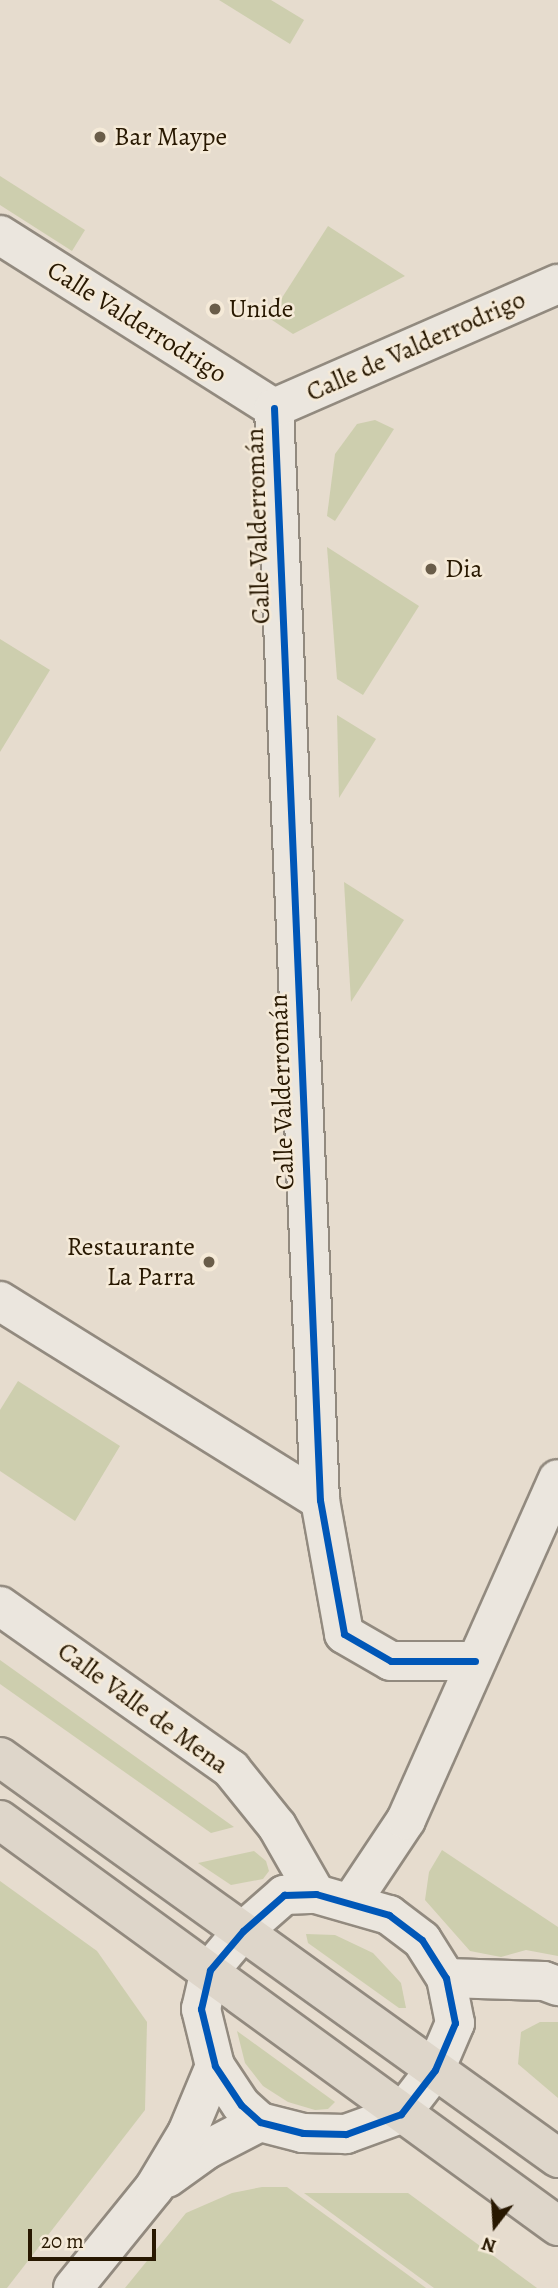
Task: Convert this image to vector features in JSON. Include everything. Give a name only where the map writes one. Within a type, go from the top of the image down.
[{"type":"main road","points":[[0,1756],[558,2158]]},
{"type":"main road","points":[[0,1820],[558,2226]]},
{"type":"street","name":"Calle Valderrodrigo","points":[[0,235],[274,408]]},
{"type":"street","name":"Calle de Valderrodrigo","points":[[274,408],[558,284]]},
{"type":"street","name":"Calle Valderromán","points":[[274,408],[320,1500],[344,1634],[391,1661],[475,1661]]},
{"type":"street","points":[[0,1301],[320,1500]]},
{"type":"street","points":[[389,1914],[406,1820],[558,1479]]},
{"type":"street","name":"Calle Valle de Mena","points":[[0,1606],[231,1769],[334,1898]]},
{"type":"street","points":[[334,1898],[406,1820]]},
{"type":"street","points":[[284,1895],[334,1898],[389,1914],[422,1940],[446,1978],[455,2023],[435,2070],[401,2114],[346,2134],[303,2133],[260,2122],[241,2105],[215,2066],[201,2009],[209,1970],[243,1931],[284,1895]]},
{"type":"street","points":[[446,1978],[544,1981],[558,1986]]},
{"type":"street","points":[[73,2288],[154,2188],[187,2133],[215,2066]]},
{"type":"street","points":[[154,2188],[206,2150],[260,2122]]},
{"type":"green space","points":[[219,0],[271,0],[304,20],[290,44]]},
{"type":"green space","points":[[0,176],[85,230],[72,251],[0,205]]},
{"type":"green space","points":[[328,226],[405,276],[293,334],[269,318]]},
{"type":"green space","points":[[375,420],[394,429],[335,521],[327,516],[335,454],[357,424]]},
{"type":"green space","points":[[327,547],[419,606],[363,695],[337,679]]},
{"type":"green space","points":[[0,639],[50,670],[0,752]]},
{"type":"green space","points":[[337,715],[376,739],[339,798]]},
{"type":"green space","points":[[344,882],[404,920],[351,1002]]},
{"type":"green space","points":[[18,1381],[120,1446],[75,1521],[0,1471],[0,1410]]},
{"type":"green space","points":[[0,1660],[234,1827],[211,1833],[0,1684]]},
{"type":"green space","points":[[442,1850],[558,1927],[558,1956],[526,1950],[501,1957],[470,1951],[425,1900],[429,1872]]},
{"type":"green space","points":[[254,1851],[266,1861],[269,1871],[263,1879],[231,1885],[198,1863]]},
{"type":"green space","points":[[0,1881],[97,1951],[147,2022],[145,2110],[7,2288],[0,2288]]},
{"type":"green space","points":[[306,1934],[335,1935],[373,1953],[401,1983],[406,2008],[399,2008],[308,1943]]},
{"type":"green space","points":[[540,2022],[558,2022],[558,2098],[518,2064],[521,2032]]},
{"type":"green space","points":[[237,2031],[335,2102],[328,2109],[315,2110],[288,2102],[263,2086],[245,2063]]},
{"type":"green space","points":[[262,2187],[287,2187],[426,2288],[125,2288],[186,2213],[232,2193]]},
{"type":"green space","points":[[304,2193],[408,2193],[537,2288],[434,2288]]},
{"type":"cycle path","points":[[274,408],[320,1500],[344,1634],[391,1661],[475,1661]]},
{"type":"cycle path","points":[[316,1894],[389,1915],[422,1940],[446,1978],[455,2023],[435,2070],[401,2114],[346,2134],[303,2133],[260,2122],[241,2105],[215,2066],[201,2009],[210,1970],[243,1931],[284,1895],[316,1894]]},
{"type":"place","name":"Bar Maype","points":[[100,137]]},
{"type":"place","name":"Unide","points":[[215,309]]},
{"type":"place","name":"Dia","points":[[431,569]]},
{"type":"place","name":"Restaurante La Parra","points":[[209,1262]]}]
